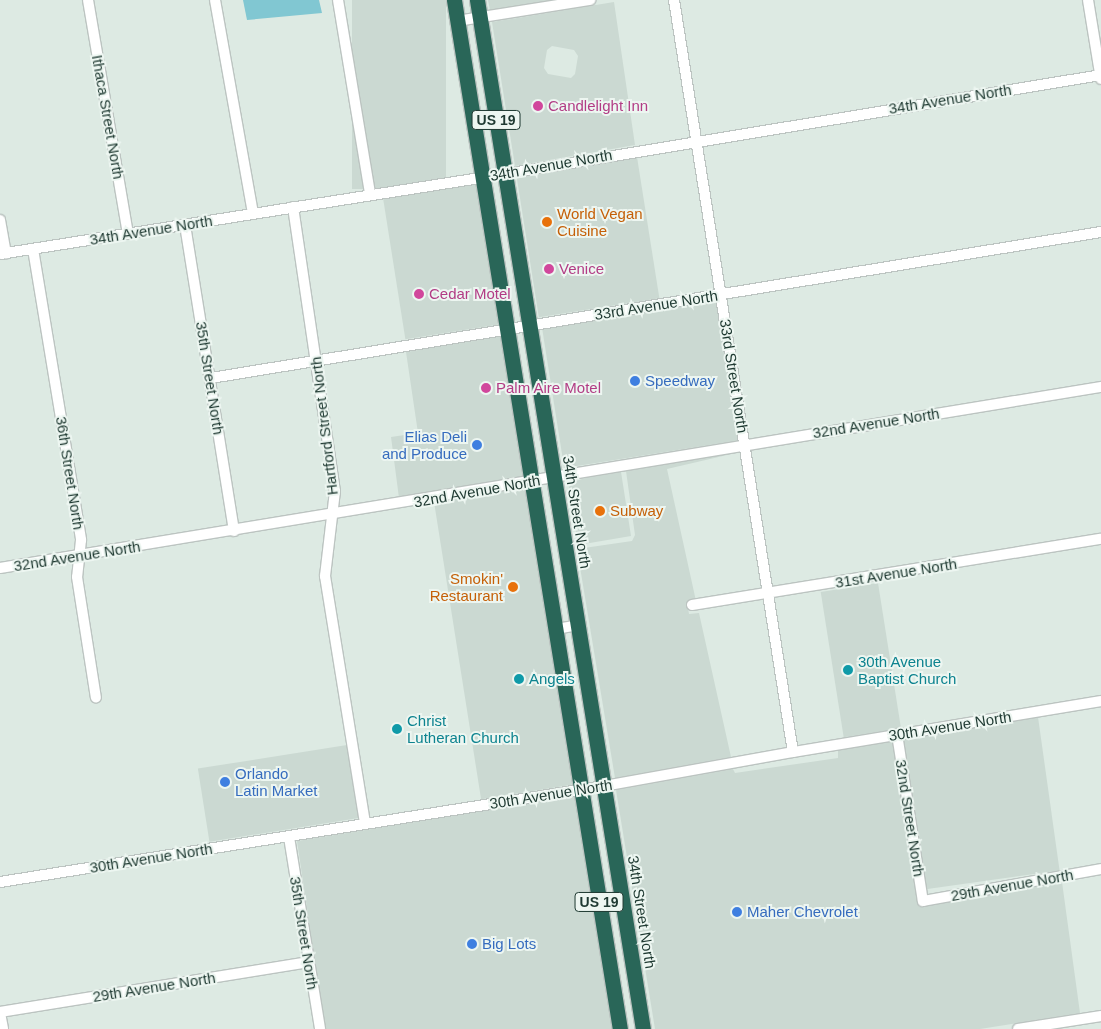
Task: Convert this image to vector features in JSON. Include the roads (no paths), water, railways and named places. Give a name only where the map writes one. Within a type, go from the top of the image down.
[{"type":"highway","name":"US 19","points":[[454,0],[620,1029]]},
{"type":"highway","name":"34th Street North","points":[[477,0],[643,1029]]},
{"type":"street","name":"Ithaca Street North","points":[[88,0],[128,234]]},
{"type":"street","points":[[215,0],[253,214]]},
{"type":"street","points":[[338,0],[370,194]]},
{"type":"street","points":[[457,21],[590,0]]},
{"type":"street","name":"33rd Street North","points":[[674,0],[793,752]]},
{"type":"street","points":[[1088,0],[1101,76]]},
{"type":"street","name":"34th Avenue North","points":[[3,254],[505,174],[696,140],[1101,76]]},
{"type":"street","name":"Hartford Street North","points":[[293,207],[335,492],[325,576],[365,823]]},
{"type":"street","points":[[0,220],[3,254]]},
{"type":"street","name":"35th Street North","points":[[186,225],[234,531]]},
{"type":"street","name":"33rd Avenue North","points":[[211,378],[1101,232]]},
{"type":"street","name":"36th Street North","points":[[33,249],[81,540],[77,576],[96,698]]},
{"type":"street","name":"32nd Avenue North","points":[[0,568],[80,557],[331,516],[745,445],[1101,387]]},
{"type":"street","name":"31st Avenue North","points":[[692,605],[1101,539]]},
{"type":"street","points":[[556,629],[578,625]]},
{"type":"street","name":"30th Avenue North","points":[[0,882],[604,786],[897,734],[1101,701]]},
{"type":"street","name":"32nd Street North","points":[[897,734],[923,901]]},
{"type":"street","name":"35th Street North","points":[[289,837],[320,1029]]},
{"type":"street","name":"29th Avenue North","points":[[923,901],[1101,869]]},
{"type":"street","name":"29th Avenue North","points":[[0,1013],[309,962]]},
{"type":"street","points":[[0,1013],[3,1029]]},
{"type":"street","points":[[1018,1029],[1101,1016]]},
{"type":"water","points":[[243,0],[319,0],[322,13],[247,20]]},
{"type":"place","name":"Candlelight Inn","points":[[538,106]]},
{"type":"place","name":"World Vegan Cuisine","points":[[547,222]]},
{"type":"place","name":"Venice","points":[[549,269]]},
{"type":"place","name":"Cedar Motel","points":[[419,294]]},
{"type":"place","name":"Speedway","points":[[635,381]]},
{"type":"place","name":"Palm Aire Motel","points":[[486,388]]},
{"type":"place","name":"Elias Deli and Produce","points":[[477,445]]},
{"type":"place","name":"Subway","points":[[600,511]]},
{"type":"place","name":"Smokin' Restaurant","points":[[513,587]]},
{"type":"place","name":"30th Avenue Baptist Church","points":[[848,670]]},
{"type":"place","name":"Angels","points":[[519,679]]},
{"type":"place","name":"Christ Lutheran Church","points":[[397,729]]},
{"type":"place","name":"Orlando Latin Market","points":[[225,782]]},
{"type":"place","name":"Maher Chevrolet","points":[[737,912]]},
{"type":"place","name":"Big Lots","points":[[472,944]]}]
